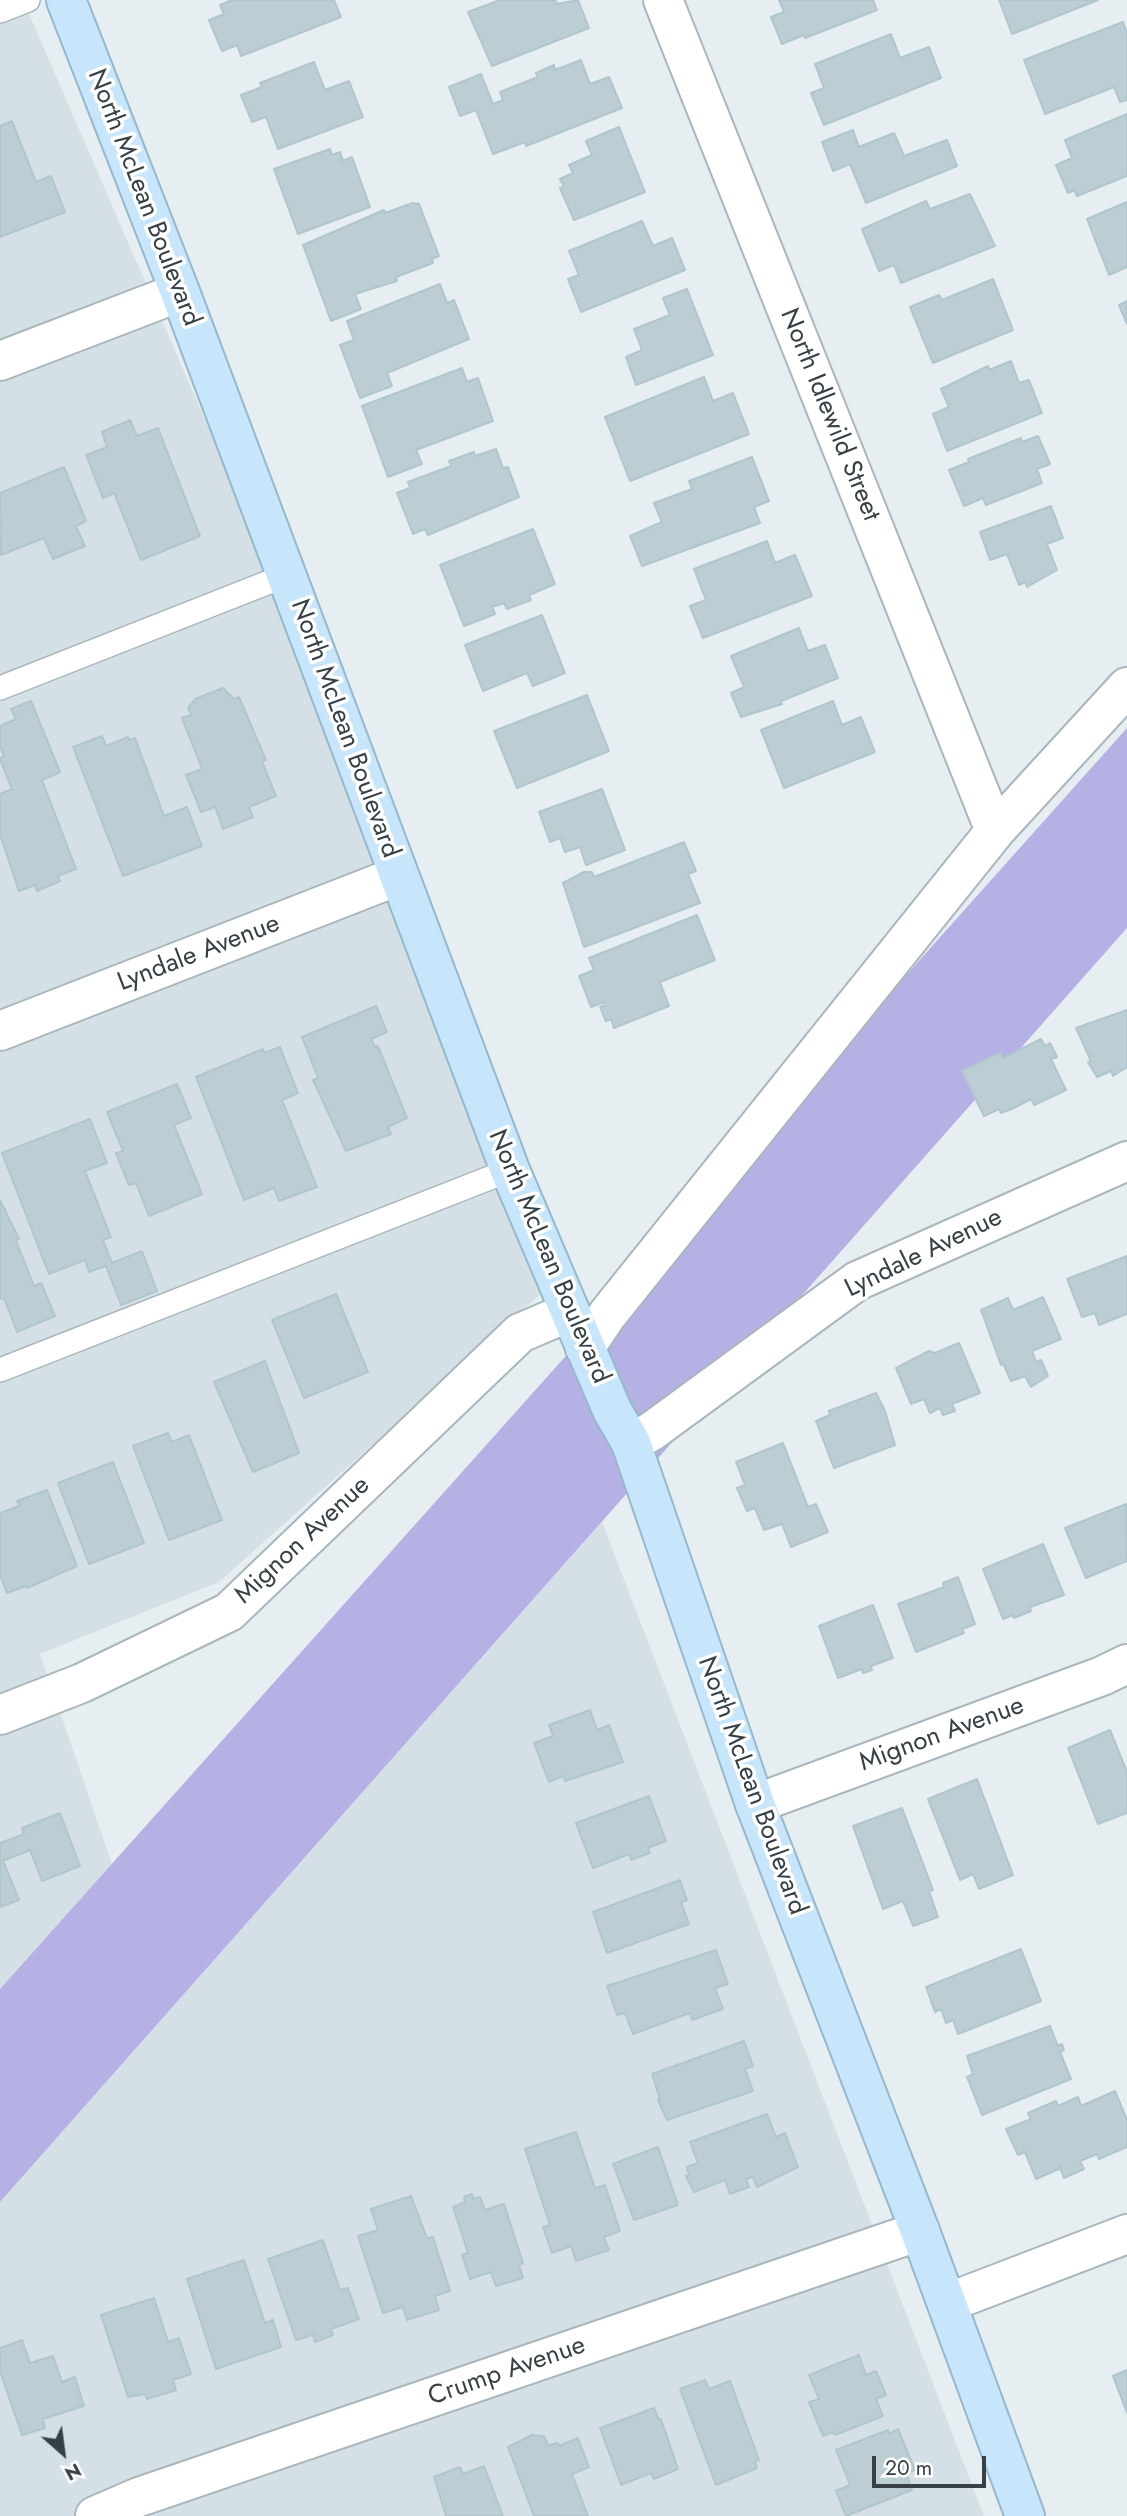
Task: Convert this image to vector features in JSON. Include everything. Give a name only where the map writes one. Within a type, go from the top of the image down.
[{"type":"main road","name":"North McLean Boulevard","points":[[66,0],[180,292],[510,1170],[612,1410],[631,1443],[755,1804],[920,2231],[1025,2516]]},
{"type":"street","name":"North Idlewild Street","points":[[663,0],[995,831]]},
{"type":"street","points":[[0,361],[180,292]]},
{"type":"street","points":[[585,1348],[607,1315],[995,831],[1127,687]]},
{"type":"street","name":"Lyndale Avenue","points":[[0,1031],[398,876]]},
{"type":"street","name":"Lyndale Avenue","points":[[631,1443],[661,1425],[857,1281],[1127,1161]]},
{"type":"street","name":"Mignon Avenue","points":[[0,1715],[82,1683],[229,1612],[520,1333],[569,1312]]},
{"type":"street","name":"Mignon Avenue","points":[[755,1804],[1090,1681],[1127,1664]]},
{"type":"street","name":"Crump Avenue","points":[[95,2516],[139,2497],[920,2231]]},
{"type":"street","points":[[947,2303],[1127,2234]]},
{"type":"lane","points":[[0,11],[28,0]]},
{"type":"lane","points":[[0,688],[287,575]]},
{"type":"lane","points":[[0,1370],[510,1170]]},
{"type":"shaded area","points":[[0,0],[23,0],[572,1266],[219,1582],[40,1654],[112,1864],[0,1989]]},
{"type":"shaded area","points":[[1127,728],[1127,928],[0,2202],[0,1989]]},
{"type":"shaded area","points":[[602,1522],[984,2516],[0,2516],[0,2202]]},
{"type":"building","points":[[232,0],[334,0],[341,17],[241,56],[237,45],[222,51],[209,20],[224,14],[220,5]]},
{"type":"building","points":[[500,0],[555,0],[557,4],[578,0],[589,28],[492,66],[468,12]]},
{"type":"building","points":[[779,0],[873,0],[877,10],[805,38],[804,35],[782,44],[771,17],[784,12]]},
{"type":"building","points":[[999,0],[1098,0],[1012,34]]},
{"type":"building","points":[[1123,22],[1127,33],[1127,100],[1120,102],[1114,87],[1045,114],[1024,60]]},
{"type":"building","points":[[891,34],[900,58],[929,47],[941,78],[824,125],[811,93],[824,88],[815,64]]},
{"type":"building","points":[[581,60],[590,84],[609,77],[622,108],[526,146],[525,142],[493,154],[476,110],[460,116],[449,87],[481,74],[493,104],[503,100],[500,92],[538,77],[536,73],[554,65],[555,70]]},
{"type":"building","points":[[314,62],[325,90],[349,81],[363,117],[278,149],[266,117],[252,122],[241,95],[262,87],[260,83]]},
{"type":"building","points":[[1127,114],[1127,176],[1077,196],[1074,190],[1068,193],[1056,165],[1072,158],[1065,140]]},
{"type":"building","points":[[12,121],[36,182],[51,176],[65,212],[0,237],[0,126]]},
{"type":"building","points":[[619,127],[645,192],[574,220],[560,188],[564,187],[560,179],[573,173],[569,165],[592,155],[586,141]]},
{"type":"building","points":[[853,130],[859,147],[894,133],[904,156],[947,140],[957,166],[866,203],[850,164],[833,171],[822,142]]},
{"type":"building","points":[[330,149],[332,155],[340,152],[343,161],[352,157],[370,207],[298,234],[274,169]]},
{"type":"building","points":[[970,194],[995,246],[901,283],[894,265],[879,271],[862,229],[926,201],[930,209]]},
{"type":"building","points":[[1127,202],[1127,267],[1109,275],[1087,219]]},
{"type":"building","points":[[413,203],[419,204],[439,256],[432,259],[433,263],[396,277],[397,281],[355,294],[361,309],[331,321],[303,245],[384,210],[385,213]]},
{"type":"building","points":[[642,221],[653,246],[672,238],[685,270],[581,312],[568,279],[579,275],[569,251]]},
{"type":"building","points":[[993,279],[1013,330],[933,363],[910,307],[939,295],[942,300]]},
{"type":"building","points":[[440,284],[447,303],[454,300],[469,339],[387,373],[392,386],[360,398],[340,345],[354,340],[347,321]]},
{"type":"building","points":[[687,289],[713,355],[636,385],[626,357],[642,350],[634,329],[670,315],[663,298]]},
{"type":"building","points":[[1127,301],[1127,324],[1119,305]]},
{"type":"building","points":[[1011,361],[1019,383],[1029,380],[1042,413],[947,451],[933,414],[949,407],[941,389],[988,366],[989,370]]},
{"type":"building","points":[[462,368],[467,382],[478,378],[493,421],[416,450],[422,464],[388,477],[362,406]]},
{"type":"building","points":[[704,377],[713,401],[733,393],[749,434],[630,481],[605,417]]},
{"type":"building","points":[[130,420],[137,436],[158,428],[200,536],[141,560],[114,493],[103,498],[86,455],[107,447],[102,432]]},
{"type":"building","points":[[1038,436],[1050,464],[1037,469],[1042,483],[986,505],[983,498],[964,506],[949,470],[969,462],[968,459],[1021,438],[1022,442]]},
{"type":"building","points":[[496,449],[503,468],[508,467],[519,497],[428,535],[425,529],[413,534],[397,493],[410,488],[408,482],[451,466],[449,461],[474,452],[475,456]]},
{"type":"building","points":[[752,457],[769,501],[754,507],[760,523],[642,566],[630,536],[662,522],[654,503],[692,489],[689,481]]},
{"type":"building","points":[[64,467],[86,521],[76,526],[85,546],[53,559],[44,538],[1,555],[0,493]]},
{"type":"building","points":[[1051,506],[1063,538],[1047,544],[1057,570],[1027,587],[1025,582],[1019,585],[1007,554],[990,560],[980,532]]},
{"type":"building","points":[[533,529],[555,584],[529,595],[531,600],[507,609],[504,603],[492,607],[495,614],[464,626],[440,565]]},
{"type":"building","points":[[767,541],[775,563],[795,555],[812,596],[703,638],[690,606],[706,600],[694,569]]},
{"type":"building","points":[[542,615],[565,673],[533,686],[527,673],[483,691],[465,645]]},
{"type":"building","points":[[799,628],[808,651],[825,645],[838,678],[781,701],[782,704],[741,717],[731,693],[744,687],[731,656]]},
{"type":"building","points":[[223,688],[234,699],[239,697],[266,760],[262,761],[276,796],[249,807],[253,817],[223,829],[215,807],[201,812],[186,775],[202,769],[182,718],[191,715],[188,708],[195,699]]},
{"type":"building","points":[[587,695],[609,751],[517,788],[494,731]]},
{"type":"building","points":[[31,701],[60,772],[42,780],[76,869],[58,876],[60,881],[37,891],[35,885],[19,891],[0,834],[0,794],[12,789],[0,759],[4,756],[0,746],[0,726],[16,719],[11,709]]},
{"type":"building","points":[[833,701],[842,725],[861,717],[875,752],[784,788],[761,730]]},
{"type":"building","points":[[102,736],[106,746],[128,737],[129,740],[135,738],[164,816],[187,807],[202,846],[123,876],[73,747]]},
{"type":"building","points":[[602,789],[625,850],[586,865],[580,847],[565,852],[560,838],[550,842],[539,812]]},
{"type":"building","points":[[684,842],[696,871],[688,874],[700,903],[584,947],[563,883],[584,872],[592,872],[594,877]]},
{"type":"building","points":[[697,915],[715,960],[660,982],[669,1006],[614,1028],[611,1019],[606,1021],[600,1007],[605,1005],[604,1002],[591,1007],[579,976],[594,970],[589,958]]},
{"type":"building","points":[[376,1006],[387,1032],[371,1039],[375,1047],[378,1046],[407,1118],[388,1127],[391,1134],[346,1151],[313,1080],[318,1078],[302,1037]]},
{"type":"building","points":[[1127,1010],[1127,1067],[1113,1076],[1111,1071],[1097,1077],[1088,1062],[1091,1061],[1076,1028]]},
{"type":"building","points":[[1041,1039],[1045,1046],[1050,1043],[1057,1057],[1051,1059],[1066,1090],[1034,1105],[1031,1099],[1001,1113],[999,1109],[984,1116],[962,1071],[1000,1053],[1003,1058]]},
{"type":"building","points":[[280,1047],[298,1093],[282,1100],[317,1187],[279,1201],[274,1188],[244,1200],[196,1077],[263,1049],[264,1053]]},
{"type":"building","points":[[177,1084],[191,1118],[174,1125],[202,1194],[149,1216],[136,1183],[129,1185],[116,1153],[123,1151],[107,1112]]},
{"type":"building","points":[[90,1119],[107,1163],[85,1171],[111,1237],[103,1240],[112,1263],[142,1251],[157,1291],[121,1305],[106,1266],[89,1272],[85,1260],[49,1274],[2,1153]]},
{"type":"building","points":[[0,1200],[19,1239],[16,1241],[34,1286],[41,1283],[55,1316],[17,1332],[4,1298],[0,1299]]},
{"type":"building","points":[[1127,1256],[1127,1314],[1099,1325],[1095,1313],[1082,1317],[1067,1279]]},
{"type":"building","points":[[336,1294],[368,1372],[304,1398],[272,1320]]},
{"type":"building","points":[[1043,1297],[1061,1339],[1032,1351],[1036,1362],[1041,1360],[1048,1376],[1031,1387],[1025,1376],[1011,1381],[1003,1363],[1001,1365],[981,1310],[1008,1298],[1013,1310]]},
{"type":"building","points":[[959,1343],[980,1393],[952,1404],[955,1411],[943,1415],[940,1408],[930,1413],[924,1399],[911,1404],[896,1368],[929,1351],[935,1353]]},
{"type":"building","points":[[265,1361],[299,1453],[253,1472],[214,1382]]},
{"type":"building","points":[[876,1393],[885,1411],[895,1445],[834,1468],[816,1421],[830,1415],[829,1411]]},
{"type":"building","points":[[168,1433],[172,1442],[189,1435],[222,1520],[169,1540],[133,1446]]},
{"type":"building","points":[[783,1443],[808,1507],[816,1504],[828,1532],[791,1547],[782,1524],[764,1530],[755,1508],[747,1511],[737,1488],[745,1485],[736,1462]]},
{"type":"building","points":[[113,1462],[144,1543],[89,1564],[58,1483]]},
{"type":"building","points":[[47,1490],[77,1566],[27,1588],[26,1586],[7,1593],[0,1575],[0,1513],[19,1506],[17,1501]]},
{"type":"building","points":[[1126,1504],[1127,1561],[1086,1578],[1065,1528]]},
{"type":"building","points":[[1043,1544],[1064,1595],[1030,1607],[1031,1611],[1014,1618],[1013,1615],[1003,1619],[983,1569]]},
{"type":"building","points":[[958,1577],[975,1624],[962,1629],[964,1633],[916,1652],[898,1604],[944,1587],[943,1583]]},
{"type":"building","points":[[873,1605],[893,1658],[871,1666],[872,1670],[863,1673],[862,1669],[838,1678],[819,1626]]},
{"type":"building","points":[[590,1710],[597,1730],[609,1725],[623,1762],[565,1781],[563,1776],[549,1782],[534,1743],[553,1736],[549,1725]]},
{"type":"building","points":[[1110,1730],[1127,1772],[1127,1813],[1098,1824],[1068,1748]]},
{"type":"building","points":[[977,1779],[1013,1875],[979,1889],[973,1874],[960,1880],[928,1799]]},
{"type":"building","points":[[649,1796],[666,1841],[648,1848],[650,1853],[631,1860],[629,1854],[593,1868],[576,1823]]},
{"type":"building","points":[[902,1808],[933,1890],[929,1891],[938,1917],[913,1926],[903,1901],[883,1909],[853,1826]]},
{"type":"building","points":[[60,1813],[80,1866],[42,1881],[30,1850],[3,1861],[19,1900],[0,1907],[0,1843],[24,1834],[22,1828]]},
{"type":"building","points":[[680,1880],[687,1900],[681,1902],[689,1924],[607,1953],[593,1912]]},
{"type":"building","points":[[1021,1949],[1041,2001],[958,2034],[953,2020],[946,2023],[941,2009],[935,2012],[926,1987]]},
{"type":"building","points":[[716,1950],[728,1984],[715,1988],[723,2009],[692,2020],[690,2013],[633,2034],[625,2013],[617,2015],[607,1986]]},
{"type":"building","points":[[1050,2026],[1058,2046],[1062,2044],[1064,2050],[1060,2052],[1071,2079],[982,2115],[967,2077],[973,2074],[967,2056]]},
{"type":"building","points":[[744,2041],[753,2066],[745,2069],[753,2091],[667,2120],[658,2100],[660,2099],[652,2074]]},
{"type":"building","points":[[1115,2091],[1127,2120],[1127,2147],[1099,2159],[1097,2154],[1080,2161],[1084,2169],[1064,2178],[1059,2165],[1059,2169],[1036,2179],[1025,2152],[1018,2155],[1006,2129],[1031,2119],[1028,2113],[1056,2101],[1058,2106],[1078,2097],[1081,2106]]},
{"type":"building","points":[[767,2114],[776,2137],[785,2133],[798,2167],[757,2187],[753,2177],[746,2179],[749,2187],[730,2194],[725,2180],[694,2192],[686,2176],[689,2175],[687,2167],[698,2163],[690,2142]]},
{"type":"building","points":[[576,2132],[595,2188],[605,2185],[620,2231],[604,2237],[609,2250],[576,2261],[571,2246],[552,2253],[543,2227],[550,2225],[525,2149]]},
{"type":"building","points":[[658,2147],[678,2205],[634,2220],[613,2164]]},
{"type":"building","points":[[472,2194],[473,2199],[480,2197],[485,2210],[504,2204],[523,2263],[519,2265],[523,2278],[496,2286],[491,2272],[470,2279],[462,2255],[468,2253],[453,2207],[465,2202],[464,2197]]},
{"type":"building","points":[[411,2196],[427,2238],[433,2237],[450,2291],[435,2296],[439,2310],[407,2320],[403,2307],[383,2313],[358,2236],[378,2230],[371,2209]]},
{"type":"building","points":[[323,2240],[340,2290],[348,2288],[359,2319],[331,2329],[333,2335],[315,2342],[313,2335],[296,2340],[268,2259]]},
{"type":"building","points":[[244,2260],[265,2323],[273,2320],[281,2347],[216,2369],[187,2279]]},
{"type":"building","points":[[154,2298],[168,2342],[179,2338],[191,2374],[173,2380],[176,2390],[147,2399],[145,2394],[128,2397],[101,2315]]},
{"type":"building","points":[[22,2340],[30,2363],[53,2356],[62,2382],[75,2377],[84,2406],[43,2419],[45,2428],[22,2435],[0,2371],[0,2348]]},
{"type":"building","points":[[859,2355],[866,2375],[876,2371],[886,2395],[876,2399],[883,2416],[835,2435],[833,2432],[823,2436],[809,2402],[819,2399],[809,2375]]},
{"type":"building","points":[[1127,2370],[1127,2413],[1113,2376]]},
{"type":"building","points":[[705,2380],[709,2389],[730,2381],[759,2460],[755,2462],[757,2468],[716,2485],[680,2389]]},
{"type":"building","points":[[654,2408],[659,2420],[661,2419],[678,2469],[654,2479],[651,2473],[621,2485],[600,2428]]},
{"type":"building","points":[[898,2429],[915,2470],[906,2473],[912,2490],[846,2516],[836,2491],[850,2485],[836,2450],[888,2430],[889,2434]]},
{"type":"building","points":[[532,2435],[544,2436],[548,2445],[558,2443],[559,2446],[578,2438],[589,2467],[572,2474],[588,2516],[534,2516],[508,2447]]},
{"type":"building","points":[[484,2466],[503,2516],[446,2516],[434,2477],[460,2467],[463,2474]]}]
